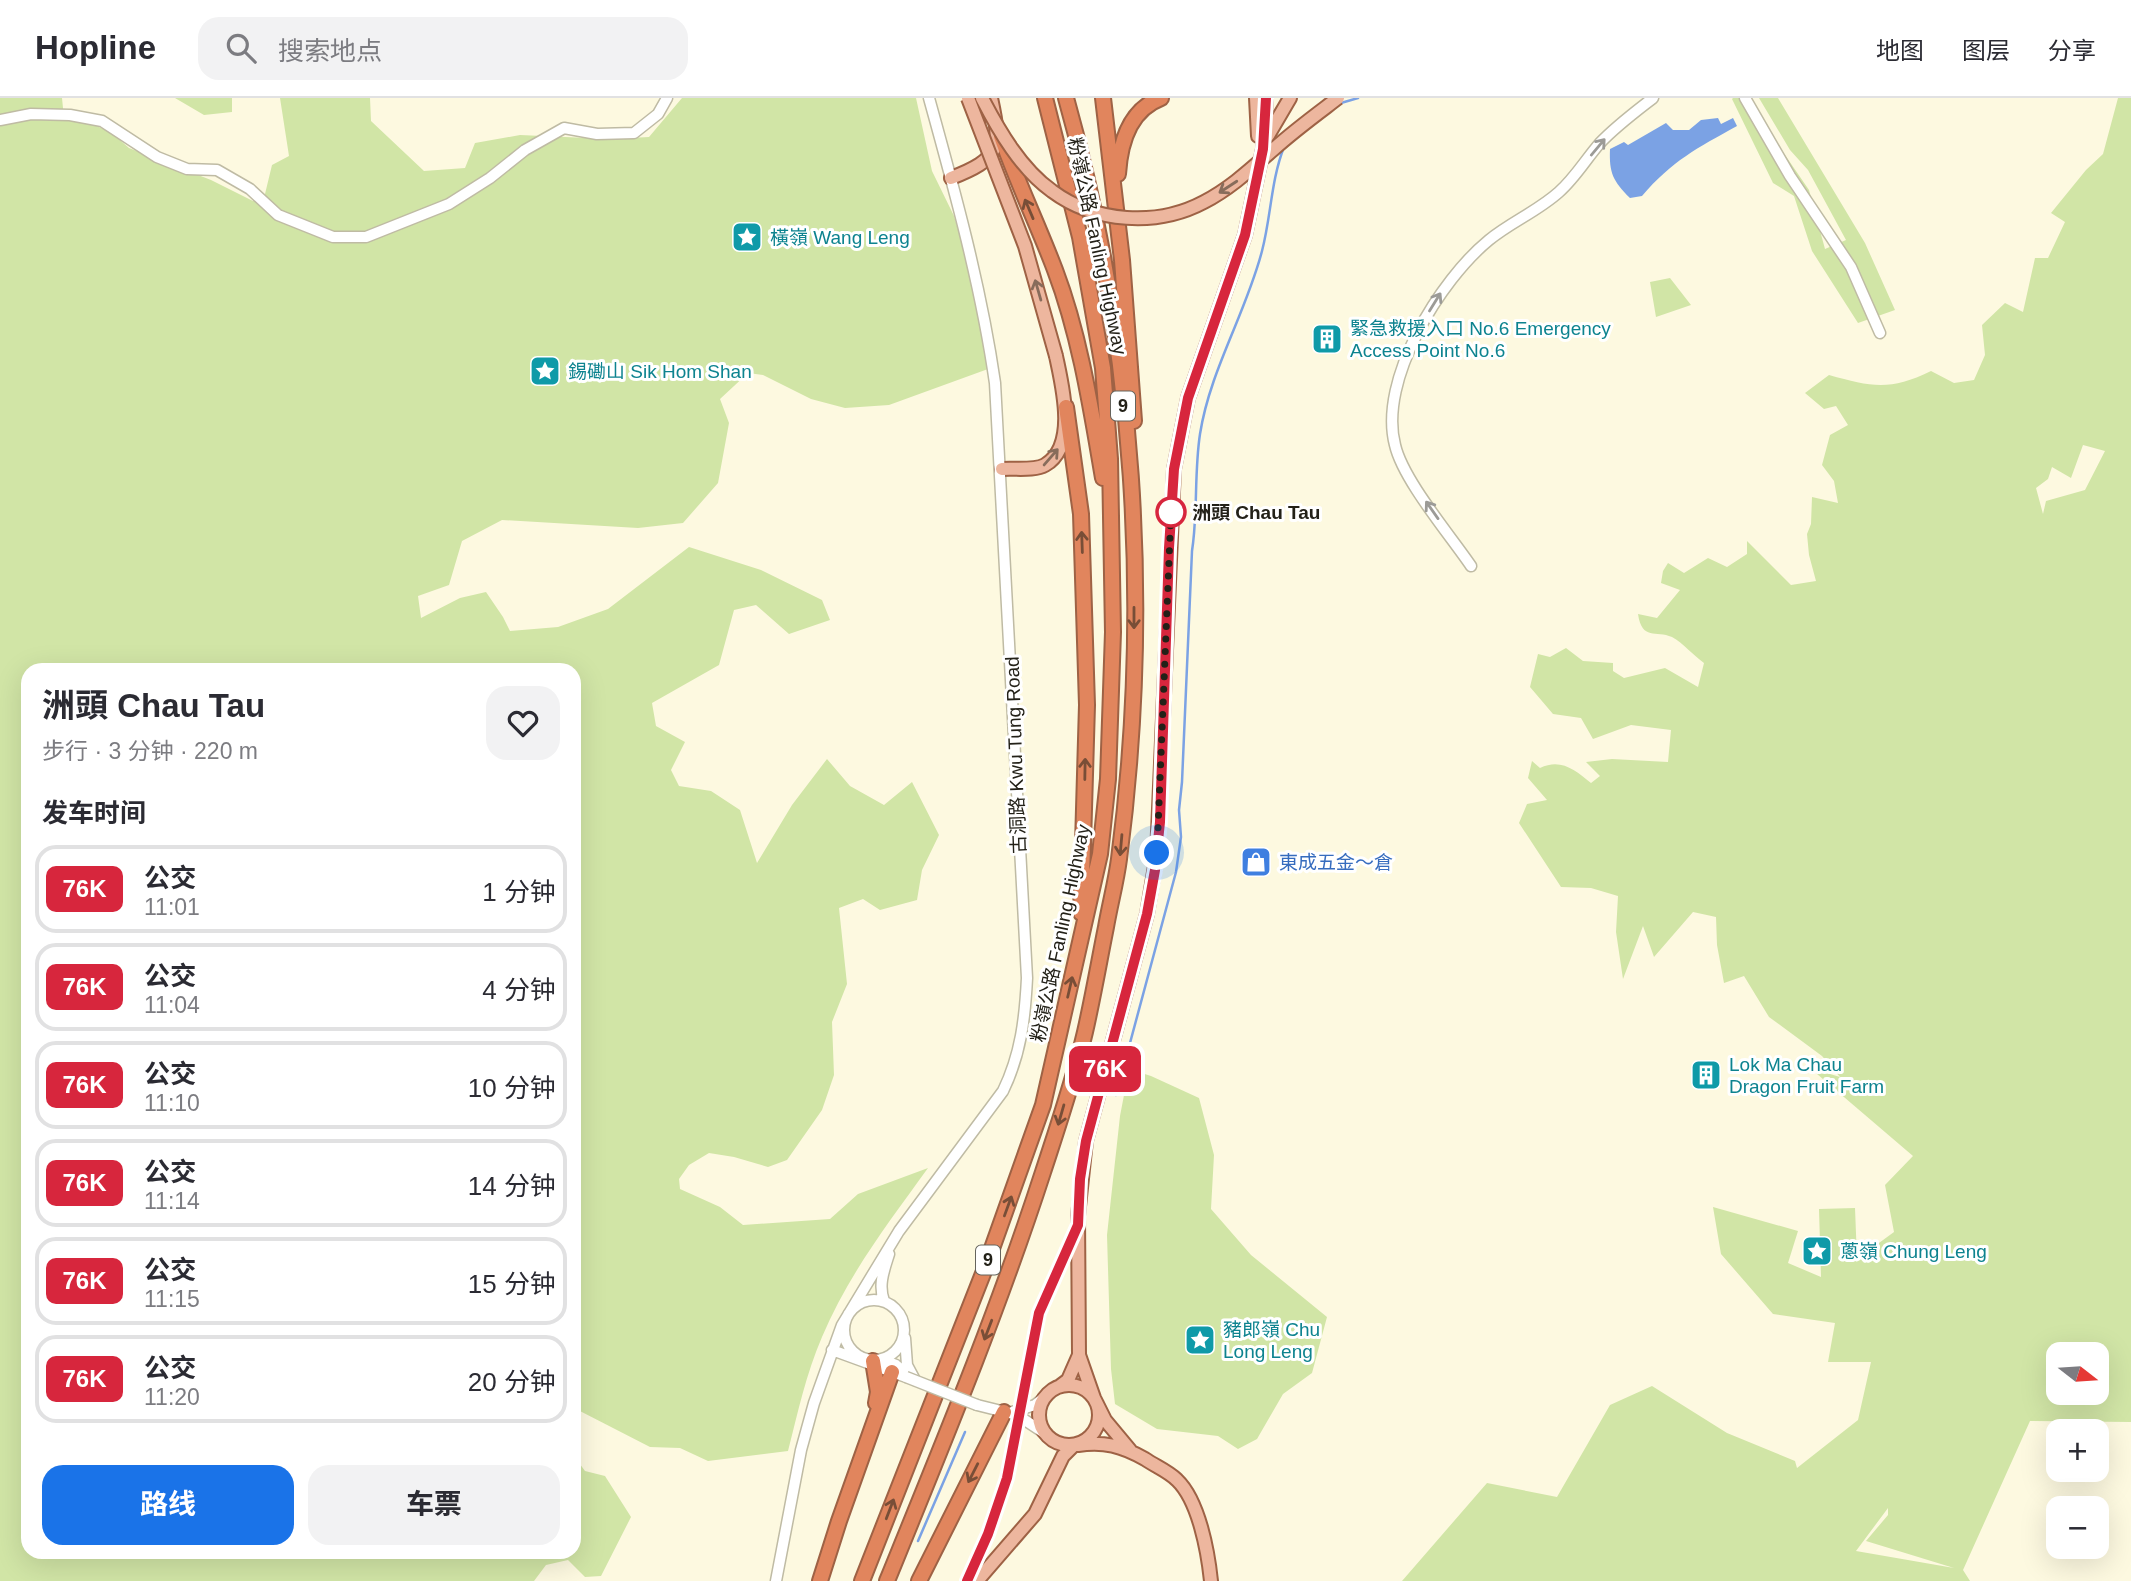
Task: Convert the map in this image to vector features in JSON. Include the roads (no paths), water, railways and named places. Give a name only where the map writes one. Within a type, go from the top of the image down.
[{"type":"highway","name":"粉嶺公路 Fanling Highway","points":[[862,1581],[982,1277],[1043,1105],[1098,862],[1108,779],[1113,632],[1110,459],[1103,368],[1078,225],[1045,98]]},
{"type":"highway","name":"粉嶺公路 Fanling Highway","points":[[887,1581],[987,1332],[1058,1128],[1084,1035],[1120,857],[1132,708],[1134,550],[1127,443],[1115,329],[1100,235],[1066,98]]},
{"type":"highway","points":[[1103,98],[1135,425],[1134,550]]},
{"type":"highway","points":[[1116,211],[1118,168],[1129,126],[1144,107],[1161,98]]},
{"type":"highway","points":[[997,126],[1020,190],[1056,272],[1078,348],[1112,527]]},
{"type":"highway","points":[[1066,407],[1081,514],[1086,692],[1082,939]]},
{"type":"highway","points":[[867,1442],[877,1392],[878,1360]]},
{"type":"highway","points":[[820,1581],[867,1442],[899,1375]]},
{"type":"highway","points":[[919,1581],[1004,1412]]},
{"type":"main road","points":[[968,98],[1021,233],[1056,356],[1066,407],[1061,445],[1055,457],[1043,467],[1002,469]]},
{"type":"main road","points":[[982,98],[1010,145],[1033,174],[1052,192],[1080,206],[1128,219],[1178,213],[1202,203],[1240,180],[1277,146],[1338,98]]},
{"type":"main road","points":[[951,178],[977,168],[986,162],[993,151],[997,126],[991,98]]},
{"type":"main road","points":[[1256,98],[1258,178]]},
{"type":"main road","points":[[976,1581],[1035,1514],[1063,1456],[1094,1433],[1100,1414],[1079,1355],[1080,1179],[1086,1141],[1147,914],[1157,853],[1174,469],[1188,398],[1245,235],[1263,149],[1266,98]]},
{"type":"main road","points":[[1263,149],[1268,135],[1290,98]]},
{"type":"main road","points":[[1053,1477],[1057,1453],[1038,1413],[1047,1395],[1068,1380],[1079,1355]]},
{"type":"main road","points":[[1059,1387],[1075,1385],[1092,1395],[1105,1420],[1130,1451]]},
{"type":"main road","points":[[1047,1436],[1059,1444],[1108,1444],[1130,1451],[1176,1479],[1187,1494],[1201,1528],[1212,1581]]},
{"type":"street","points":[[0,120],[31,114],[69,115],[102,121],[158,157],[187,169],[217,170],[250,189],[278,215],[332,237],[366,237],[449,204],[490,178],[525,150],[564,128],[597,134],[634,133],[658,114],[667,98]]},
{"type":"street","name":"古洞路 Kwu Tung Road","points":[[776,1581],[798,1461],[814,1403],[845,1318],[899,1231],[1003,1091],[1012,1073],[1021,1043],[1024,1020],[1027,978],[1018,852],[1019,821],[1002,469],[995,383],[987,324],[929,98]]},
{"type":"street","points":[[1471,566],[1404,469],[1394,442],[1393,407],[1411,349],[1429,310],[1472,254],[1509,225],[1559,192],[1602,141],[1653,98]]},
{"type":"street","points":[[1745,98],[1790,176],[1851,267],[1880,333]]},
{"type":"street","points":[[899,1231],[881,1282],[881,1292],[884,1301],[899,1313],[904,1330],[909,1374],[917,1382]]},
{"type":"street","points":[[884,1301],[865,1301],[857,1305],[845,1318],[844,1339],[854,1353],[864,1359],[897,1365],[917,1382]]},
{"type":"street","points":[[878,1360],[899,1348],[904,1330]]},
{"type":"street","points":[[832,1350],[977,1405],[1026,1419],[1047,1436]]},
{"type":"street","points":[[827,1364],[834,1355],[842,1352],[854,1353]]},
{"type":"street","points":[[1004,1412],[1019,1411],[1035,1405],[1047,1395]]},
{"type":"water","points":[[1718,118],[1721,124],[1733,118],[1737,126],[1686,156],[1664,173],[1642,196],[1630,198],[1616,181],[1611,171],[1610,149],[1624,142],[1628,145],[1666,123],[1673,130],[1689,130],[1701,120]]},
{"type":"waterway","points":[[1341,103],[1358,98]]},
{"type":"waterway","points":[[1116,1095],[1176,872],[1181,837],[1179,810],[1200,434],[1212,387],[1262,251],[1276,172],[1284,147]]},
{"type":"waterway","points":[[918,1541],[965,1432]]},
{"type":"place","name":"橫嶺 Wang Leng","points":[[747,237]]},
{"type":"place","name":"緊急救援入口 No.6 Emergency Access Point No.6","points":[[1327,339]]},
{"type":"place","name":"錫磡山 Sik Hom Shan","points":[[545,371]]},
{"type":"place","name":"洲頭 Chau Tau","points":[[1171,512]]},
{"type":"place","name":"東成五金～倉","points":[[1256,862]]},
{"type":"place","name":"Lok Ma Chau Dragon Fruit Farm","points":[[1706,1075]]},
{"type":"place","name":"蔥嶺 Chung Leng","points":[[1817,1251]]},
{"type":"place","name":"豬郎嶺 Chu Long Leng","points":[[1200,1340]]}]
